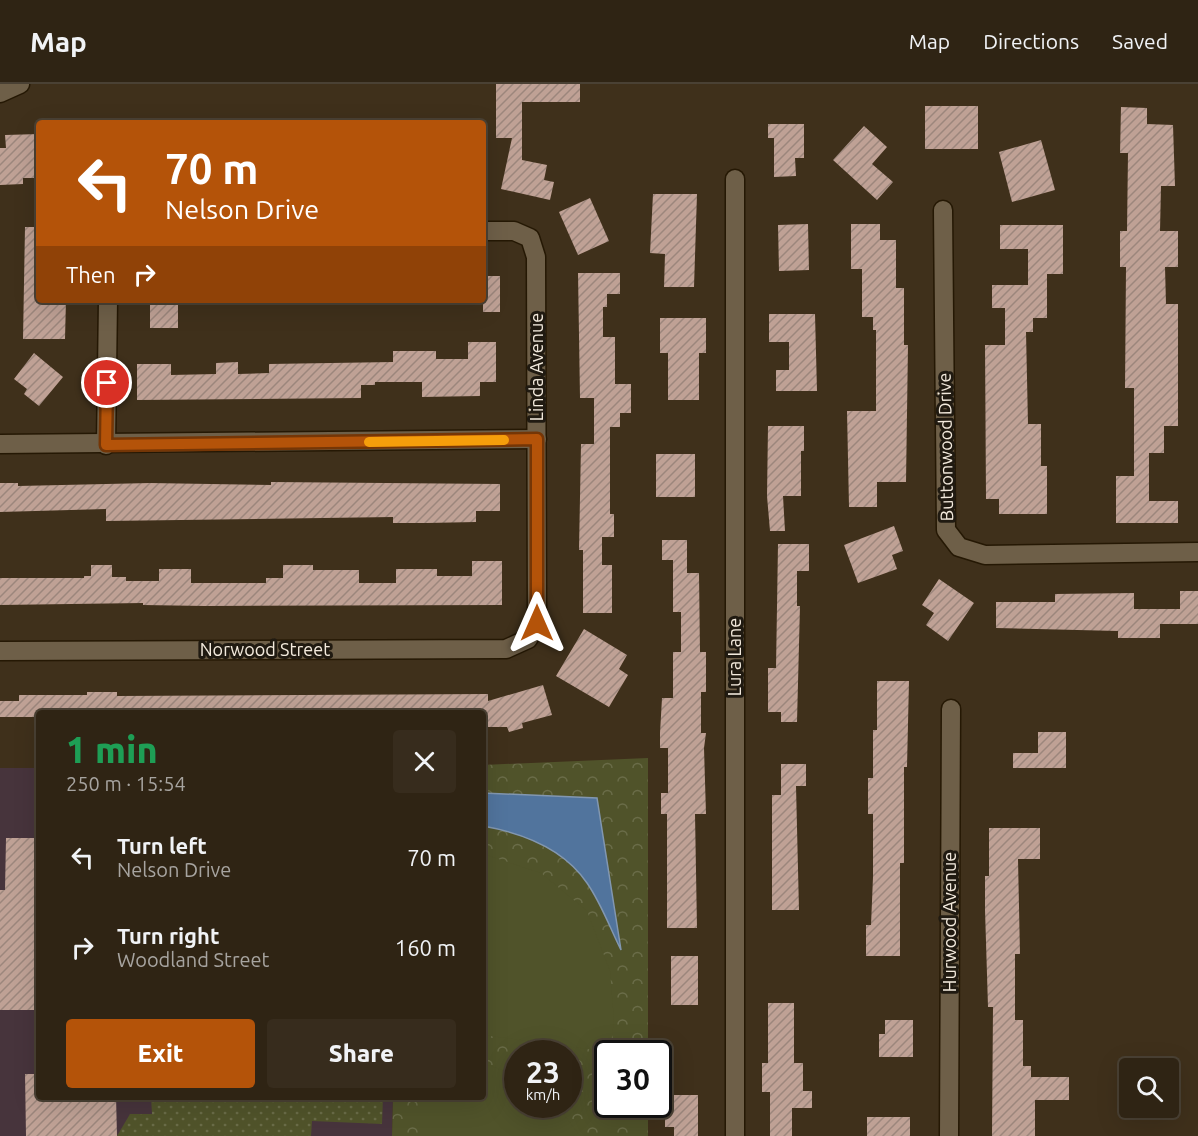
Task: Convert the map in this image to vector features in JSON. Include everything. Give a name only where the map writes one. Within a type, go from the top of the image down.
[{"type":"street","points":[[0,93],[20,84]]},
{"type":"street","name":"Lura Lane","points":[[735,179],[735,1136]]},
{"type":"street","name":"Buttonwood Drive","points":[[943,210],[946,530],[960,547],[984,555],[1198,552]]},
{"type":"street","name":"Linda Avenue","points":[[486,231],[514,231],[530,238],[536,257],[537,623],[528,639]]},
{"type":"street","points":[[106,445],[108,303]]},
{"type":"street","points":[[0,444],[106,445],[537,439]]},
{"type":"street","name":"Norwood Street","points":[[0,651],[506,649],[528,639]]},
{"type":"street","name":"Hurwood Avenue","points":[[949,1136],[951,709]]},
{"type":"shaded area","points":[[0,768],[36,768],[36,1100],[393,1100],[392,1136],[0,1136]]},
{"type":"green space","points":[[648,758],[648,1040],[594,1040],[594,1118],[648,1118],[648,1136],[392,1136],[393,1100],[486,1100],[486,765]]},
{"type":"green space","points":[[486,855],[541,873],[587,911],[610,971],[614,1020],[612,1040],[594,1040],[594,1050],[582,1048],[582,1040],[520,1040],[486,1035]]},
{"type":"green space","points":[[486,1064],[504,1071],[504,1118],[566,1118],[580,1136],[422,1136],[422,1100],[486,1100]]},
{"type":"green space","points":[[151,1100],[383,1100],[382,1124],[312,1121],[311,1136],[117,1136],[130,1114],[152,1114]]},
{"type":"water","points":[[486,793],[597,798],[621,950],[601,907],[578,871],[541,844],[486,827]]},
{"type":"building","points":[[496,84],[580,84],[580,102],[522,102],[522,160],[547,165],[544,180],[554,182],[550,200],[501,189],[512,138],[496,138]]},
{"type":"building","points":[[925,106],[978,106],[978,149],[925,149]]},
{"type":"building","points":[[1121,107],[1147,108],[1147,124],[1173,125],[1175,186],[1161,186],[1160,231],[1178,231],[1178,267],[1165,267],[1166,304],[1178,304],[1178,426],[1164,426],[1164,453],[1149,453],[1149,501],[1178,501],[1178,523],[1116,523],[1116,476],[1134,476],[1134,388],[1125,388],[1126,267],[1120,267],[1120,231],[1127,231],[1128,153],[1120,153]]},
{"type":"building","points":[[768,124],[804,124],[804,158],[795,158],[796,176],[774,177],[774,138],[768,138]]},
{"type":"building","points":[[864,126],[887,147],[872,164],[893,182],[877,200],[833,160]]},
{"type":"building","points":[[36,134],[36,178],[23,178],[23,184],[0,185],[0,148],[6,148],[5,135]]},
{"type":"building","points":[[1041,140],[1055,190],[1012,202],[999,152]]},
{"type":"building","points":[[653,194],[697,194],[694,287],[664,287],[665,254],[650,253]]},
{"type":"building","points":[[590,198],[609,241],[578,255],[559,212]]},
{"type":"building","points":[[808,224],[809,270],[779,271],[778,225]]},
{"type":"building","points":[[851,224],[880,224],[880,240],[896,240],[896,288],[904,288],[904,345],[908,345],[906,482],[877,482],[877,507],[849,507],[847,411],[876,411],[876,330],[873,330],[873,317],[862,317],[862,269],[851,269]]},
{"type":"building","points":[[1000,225],[1063,225],[1063,274],[1047,274],[1047,318],[1033,318],[1033,332],[1026,332],[1028,424],[1041,424],[1041,466],[1047,466],[1047,514],[999,514],[999,499],[986,499],[985,345],[1005,345],[1005,308],[992,308],[992,285],[1028,285],[1028,249],[1000,249]]},
{"type":"building","points":[[25,227],[36,227],[36,303],[66,303],[65,339],[23,339]]},
{"type":"building","points":[[578,273],[620,273],[620,294],[607,294],[607,307],[603,307],[603,337],[615,337],[615,384],[631,384],[631,413],[620,413],[620,427],[610,427],[610,514],[614,514],[614,537],[602,537],[602,565],[612,565],[612,613],[583,613],[583,550],[579,550],[581,444],[594,444],[594,398],[580,398]]},
{"type":"building","points":[[486,276],[500,276],[500,312],[483,312],[483,303],[486,303]]},
{"type":"building","points":[[150,303],[178,303],[178,328],[150,328]]},
{"type":"building","points":[[769,314],[815,314],[817,391],[776,391],[776,370],[789,370],[789,342],[769,342]]},
{"type":"building","points":[[660,318],[706,318],[706,353],[699,353],[699,400],[668,400],[668,353],[660,353]]},
{"type":"building","points":[[468,342],[496,342],[496,382],[480,382],[480,396],[422,397],[422,382],[375,382],[375,385],[361,385],[361,398],[137,400],[137,364],[171,364],[171,375],[216,374],[216,363],[238,362],[238,374],[269,373],[269,364],[393,362],[393,351],[436,351],[436,359],[468,359]]},
{"type":"building","points":[[34,353],[63,377],[39,406],[24,394],[27,389],[14,379]]},
{"type":"building","points":[[768,426],[804,426],[804,451],[801,451],[801,496],[783,496],[785,531],[770,531],[767,496]]},
{"type":"building","points":[[656,454],[695,454],[695,497],[656,497]]},
{"type":"building","points":[[271,482],[500,484],[500,511],[476,511],[476,522],[427,523],[393,523],[393,517],[106,521],[106,509],[0,512],[0,483],[18,483],[18,486],[150,483],[271,485]]},
{"type":"building","points":[[894,526],[903,551],[892,555],[897,569],[858,583],[844,545]]},
{"type":"building","points":[[662,540],[687,540],[687,573],[699,573],[700,652],[706,652],[706,692],[701,692],[701,733],[706,733],[704,748],[706,814],[695,814],[697,928],[667,928],[667,814],[661,814],[661,793],[668,793],[668,748],[660,748],[660,733],[662,698],[673,698],[673,652],[681,652],[681,612],[673,612],[673,560],[662,560]]},
{"type":"building","points":[[778,544],[809,544],[809,571],[797,571],[797,606],[800,606],[797,722],[781,722],[781,712],[768,712],[768,668],[776,668]]},
{"type":"building","points":[[472,561],[502,561],[502,605],[205,606],[143,605],[143,603],[0,605],[0,578],[84,578],[84,576],[91,576],[91,565],[112,565],[112,577],[126,577],[126,581],[159,581],[159,569],[191,569],[191,583],[266,583],[266,578],[283,578],[283,565],[313,565],[313,570],[359,570],[359,583],[396,583],[396,569],[437,569],[437,576],[472,576]]},
{"type":"building","points":[[939,579],[974,603],[948,641],[926,625],[934,613],[922,605]]},
{"type":"building","points":[[1180,591],[1198,591],[1198,624],[1160,624],[1160,638],[1118,638],[1118,631],[996,628],[996,602],[1055,602],[1055,594],[1134,593],[1134,609],[1180,609]]},
{"type":"building","points":[[584,629],[627,655],[619,669],[628,675],[609,707],[556,676]]},
{"type":"building","points":[[877,681],[909,681],[907,767],[904,767],[904,863],[900,863],[900,956],[866,956],[866,925],[871,925],[873,877],[873,814],[868,814],[868,778],[873,778],[873,730],[877,730]]},
{"type":"building","points":[[543,685],[552,715],[522,723],[523,728],[509,732],[507,727],[486,727],[486,710],[36,710],[36,717],[0,717],[0,701],[19,701],[19,695],[87,695],[87,692],[117,692],[117,696],[488,694],[488,701]]},
{"type":"building","points":[[1038,732],[1066,732],[1066,768],[1013,768],[1013,753],[1038,753]]},
{"type":"building","points":[[781,764],[806,764],[806,786],[796,786],[799,910],[772,910],[772,795],[781,795]]},
{"type":"building","points":[[989,828],[1040,828],[1040,859],[1018,859],[1020,954],[1015,954],[1015,1020],[1023,1020],[1023,1066],[1031,1066],[1031,1077],[1069,1077],[1069,1100],[1035,1100],[1035,1136],[992,1136],[993,1007],[988,1007],[985,910],[985,876],[989,876]]},
{"type":"building","points":[[6,838],[36,838],[36,1010],[0,1010],[0,890],[5,890]]},
{"type":"building","points":[[671,956],[698,956],[698,1005],[671,1005]]},
{"type":"building","points":[[768,1003],[794,1003],[794,1063],[803,1063],[803,1091],[812,1091],[812,1108],[792,1108],[792,1136],[770,1136],[770,1092],[762,1092],[762,1063],[768,1063]]},
{"type":"building","points":[[885,1020],[913,1020],[913,1057],[879,1057],[879,1034],[885,1034]]},
{"type":"building","points":[[25,1074],[36,1074],[36,1100],[116,1100],[117,1136],[26,1136]]},
{"type":"building","points":[[672,1095],[698,1095],[698,1136],[674,1136],[674,1127],[665,1127],[665,1118],[672,1118]]},
{"type":"building","points":[[867,1117],[910,1117],[910,1136],[867,1136]]},
{"type":"slow traffic","points":[[369,442],[504,440]]},
{"type":"route","points":[[107,383],[106,445],[537,439],[537,623]]}]
